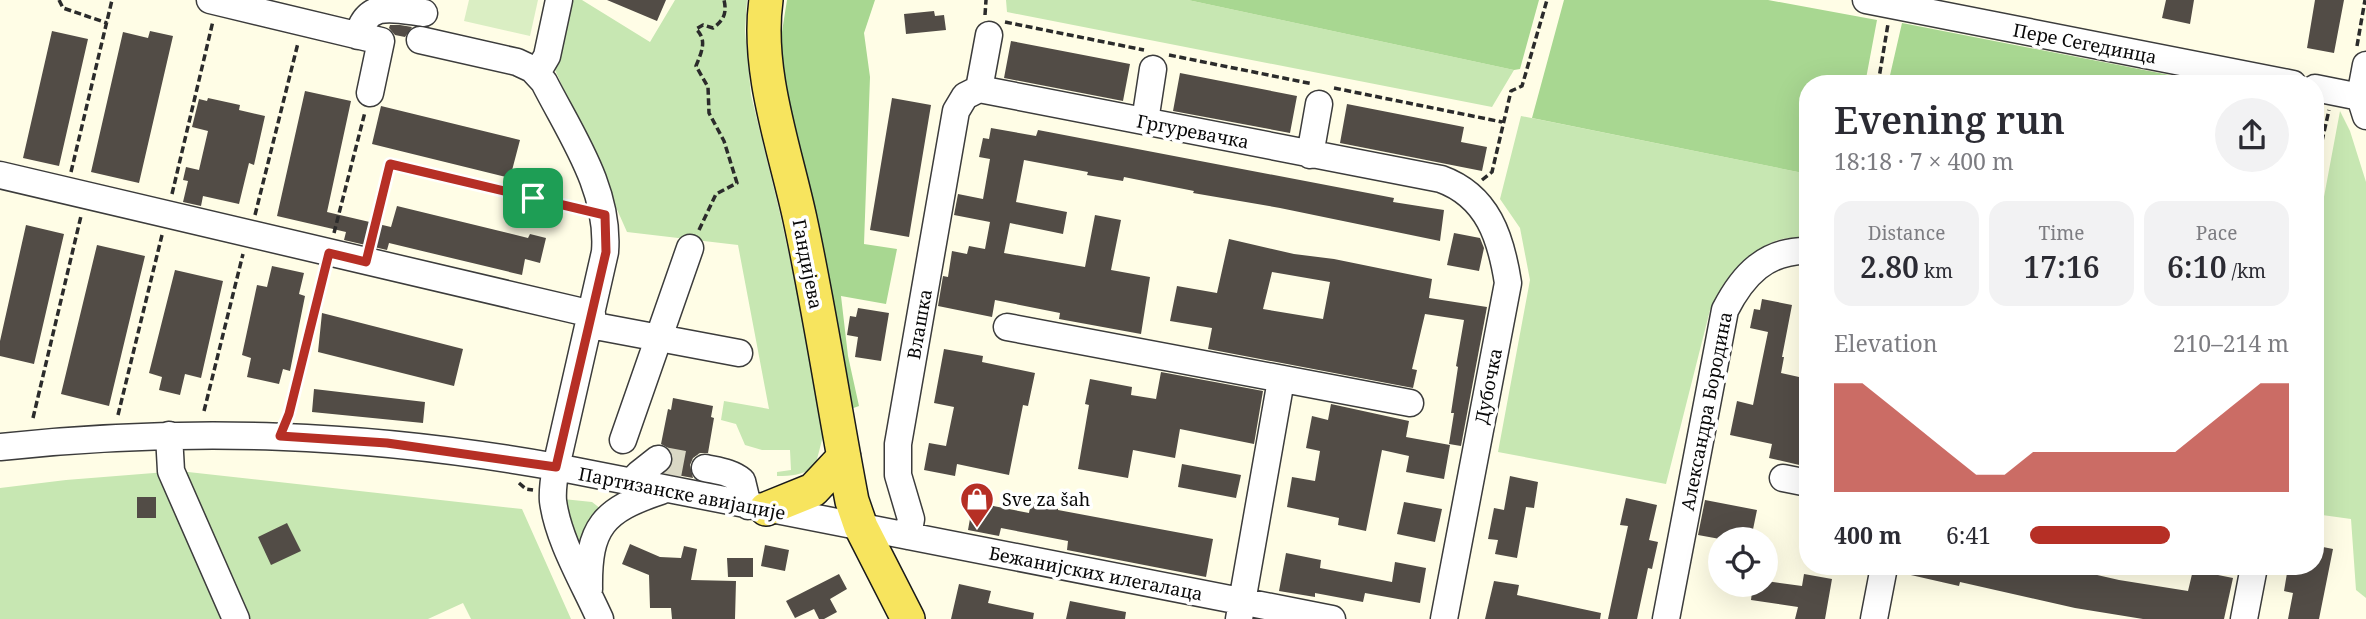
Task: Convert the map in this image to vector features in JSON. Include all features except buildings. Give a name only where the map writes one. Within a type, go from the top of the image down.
[{"type":"main road","name":"Гандијева","points":[[766,0],[763,35],[765,69],[800,222],[852,501],[861,527],[908,619]]},
{"type":"main road","points":[[757,508],[813,490],[844,457]]},
{"type":"street","points":[[537,73],[547,55],[559,0]]},
{"type":"street","points":[[213,1],[369,39]]},
{"type":"street","name":"Пере Сегединца","points":[[1878,2],[2247,75]]},
{"type":"street","points":[[370,93],[369,39],[361,21],[378,9],[424,13]]},
{"type":"street","points":[[979,89],[994,28]]},
{"type":"street","points":[[421,40],[517,62],[537,73],[593,179],[605,215],[606,252],[556,467],[553,491],[555,512],[562,534],[600,619]]},
{"type":"street","points":[[1145,121],[1153,58]]},
{"type":"street","points":[[2324,90],[2363,106],[2366,65]]},
{"type":"street","name":"Влашка","points":[[908,536],[911,519],[898,475],[896,456],[956,111],[965,96],[979,89]]},
{"type":"street","name":"Гргуревачка","points":[[979,89],[1441,179]]},
{"type":"street","points":[[1310,155],[1324,92]]},
{"type":"street","points":[[0,175],[366,262],[659,338],[739,353]]},
{"type":"street","name":"Дубочка","points":[[1441,179],[1467,193],[1487,214],[1502,247],[1508,283],[1444,619]]},
{"type":"street","points":[[623,440],[690,248]]},
{"type":"street","name":"Александра Бородина","points":[[1666,619],[1725,310],[1741,282],[1756,265],[1784,253],[1799,252]]},
{"type":"street","points":[[1007,327],[1410,403]]},
{"type":"street","points":[[1241,611],[1282,380]]},
{"type":"street","points":[[169,435],[171,471],[225,616]]},
{"type":"street","name":"Партизанске авијације","points":[[0,447],[96,438],[169,435],[280,436],[387,443],[556,467],[630,484],[861,527]]},
{"type":"street","points":[[630,484],[658,460]]},
{"type":"street","points":[[705,468],[731,473],[739,479],[757,508]]},
{"type":"street","points":[[589,594],[589,564],[593,540],[603,525],[623,505],[664,490]]},
{"type":"street","name":"Бежанијских илегалаца","points":[[861,527],[1241,611],[1332,619]]},
{"type":"street","points":[[1874,619],[1882,575]]},
{"type":"street","points":[[2244,619],[2252,575]]},
{"type":"path","points":[[60,0],[63,8],[107,23]]},
{"type":"path","points":[[33,418],[112,0]]},
{"type":"path","points":[[690,248],[716,194],[737,183],[724,141],[709,113],[708,87],[696,66],[703,47],[701,34],[696,29],[703,25],[713,28],[721,22],[726,9],[724,0]]},
{"type":"path","points":[[1467,193],[1492,172],[1511,91],[1522,86],[1547,0]]},
{"type":"path","points":[[118,415],[167,215],[213,1]]},
{"type":"path","points":[[1878,2],[1878,75]]},
{"type":"path","points":[[204,411],[303,22]]},
{"type":"path","points":[[994,28],[1324,92],[1503,122]]},
{"type":"path","points":[[280,436],[289,414],[370,93]]},
{"type":"path","points":[[366,262],[390,164],[605,215]]},
{"type":"green space","points":[[469,0],[538,0],[530,36],[464,21]]},
{"type":"green space","points":[[574,0],[582,0],[650,42],[675,0],[747,0],[745,31],[751,95],[822,405],[823,436],[815,467],[810,470],[777,476],[777,472],[791,470],[790,450],[762,450],[745,445],[736,424],[721,420],[724,401],[769,409],[738,245],[627,232],[552,63],[560,13]]},
{"type":"green space","points":[[787,0],[875,0],[864,33],[870,77],[864,244],[897,249],[886,304],[841,296],[848,356],[859,406],[845,411],[784,105],[781,38]]},
{"type":"green space","points":[[1006,0],[1188,0],[1514,70],[1492,107],[1007,12]]},
{"type":"green space","points":[[1188,0],[1539,0],[1520,69],[1514,70]]},
{"type":"green space","points":[[1564,0],[1768,0],[1877,20],[1867,75],[1799,75],[1799,172],[1532,118]]},
{"type":"green space","points":[[1902,23],[2170,75],[1890,75]]},
{"type":"green space","points":[[2340,111],[2350,131],[2366,182],[2366,598],[2356,590],[2351,519],[2324,515],[2324,197]]},
{"type":"green space","points":[[1521,116],[1799,172],[1799,237],[1776,241],[1752,254],[1728,280],[1710,310],[1666,484],[1498,452],[1530,280],[1520,228],[1500,199]]},
{"type":"green space","points":[[179,471],[522,509],[571,619],[471,619],[463,603],[428,619],[0,619],[0,488]]},
{"type":"green space","points":[[563,499],[592,502],[605,512],[582,551],[565,518]]},
{"type":"tunnel","points":[[658,459],[705,468]]},
{"type":"place","name":"Sve za šah","points":[[977,529]]},
{"type":"route","points":[[390,164],[533,198],[605,215],[607,230],[606,252],[556,467],[352,439],[280,436],[289,414],[329,253],[366,262],[390,164]]}]
